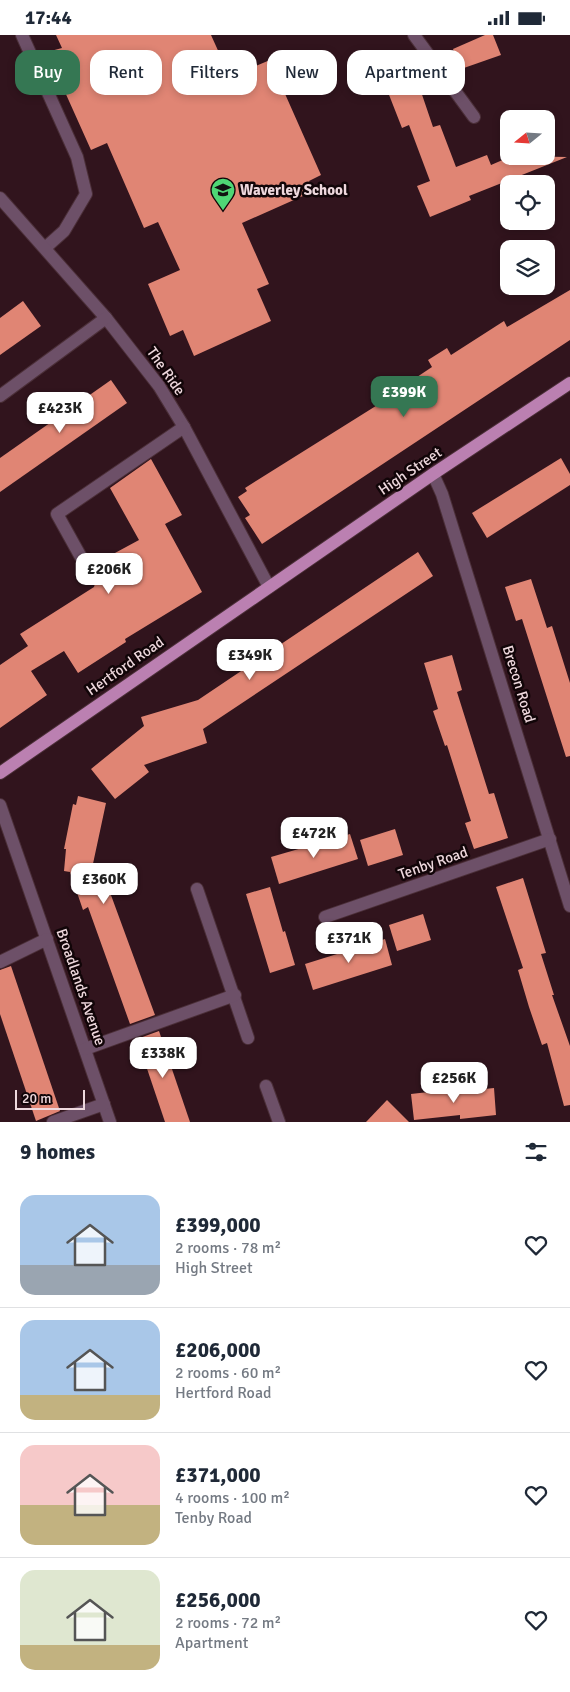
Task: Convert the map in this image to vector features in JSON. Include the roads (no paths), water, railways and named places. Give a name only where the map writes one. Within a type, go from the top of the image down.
[{"type":"main road","name":"High Street","points":[[269,587],[433,474],[570,383]]},
{"type":"main road","name":"Hertford Road","points":[[0,773],[269,587]]},
{"type":"street","points":[[22,35],[77,157],[86,194],[64,231],[45,248]]},
{"type":"street","points":[[414,35],[474,117]]},
{"type":"street","name":"The Ride","points":[[0,198],[106,318],[159,386],[184,427],[269,587]]},
{"type":"street","points":[[0,396],[106,318]]},
{"type":"street","points":[[82,559],[57,514],[184,427]]},
{"type":"street","name":"Brecon Road","points":[[433,474],[442,494],[570,906]]},
{"type":"street","name":"Broadlands Avenue","points":[[0,805],[110,1122]]},
{"type":"street","name":"Tenby Road","points":[[325,917],[550,839]]},
{"type":"street","points":[[197,889],[248,1038]]},
{"type":"street","points":[[0,962],[47,939]]},
{"type":"street","points":[[85,1049],[234,995]]},
{"type":"street","points":[[266,1086],[279,1122]]},
{"type":"street","points":[[53,1122],[104,1104]]},
{"type":"place","name":"Waverley School","points":[[223,211]]}]
